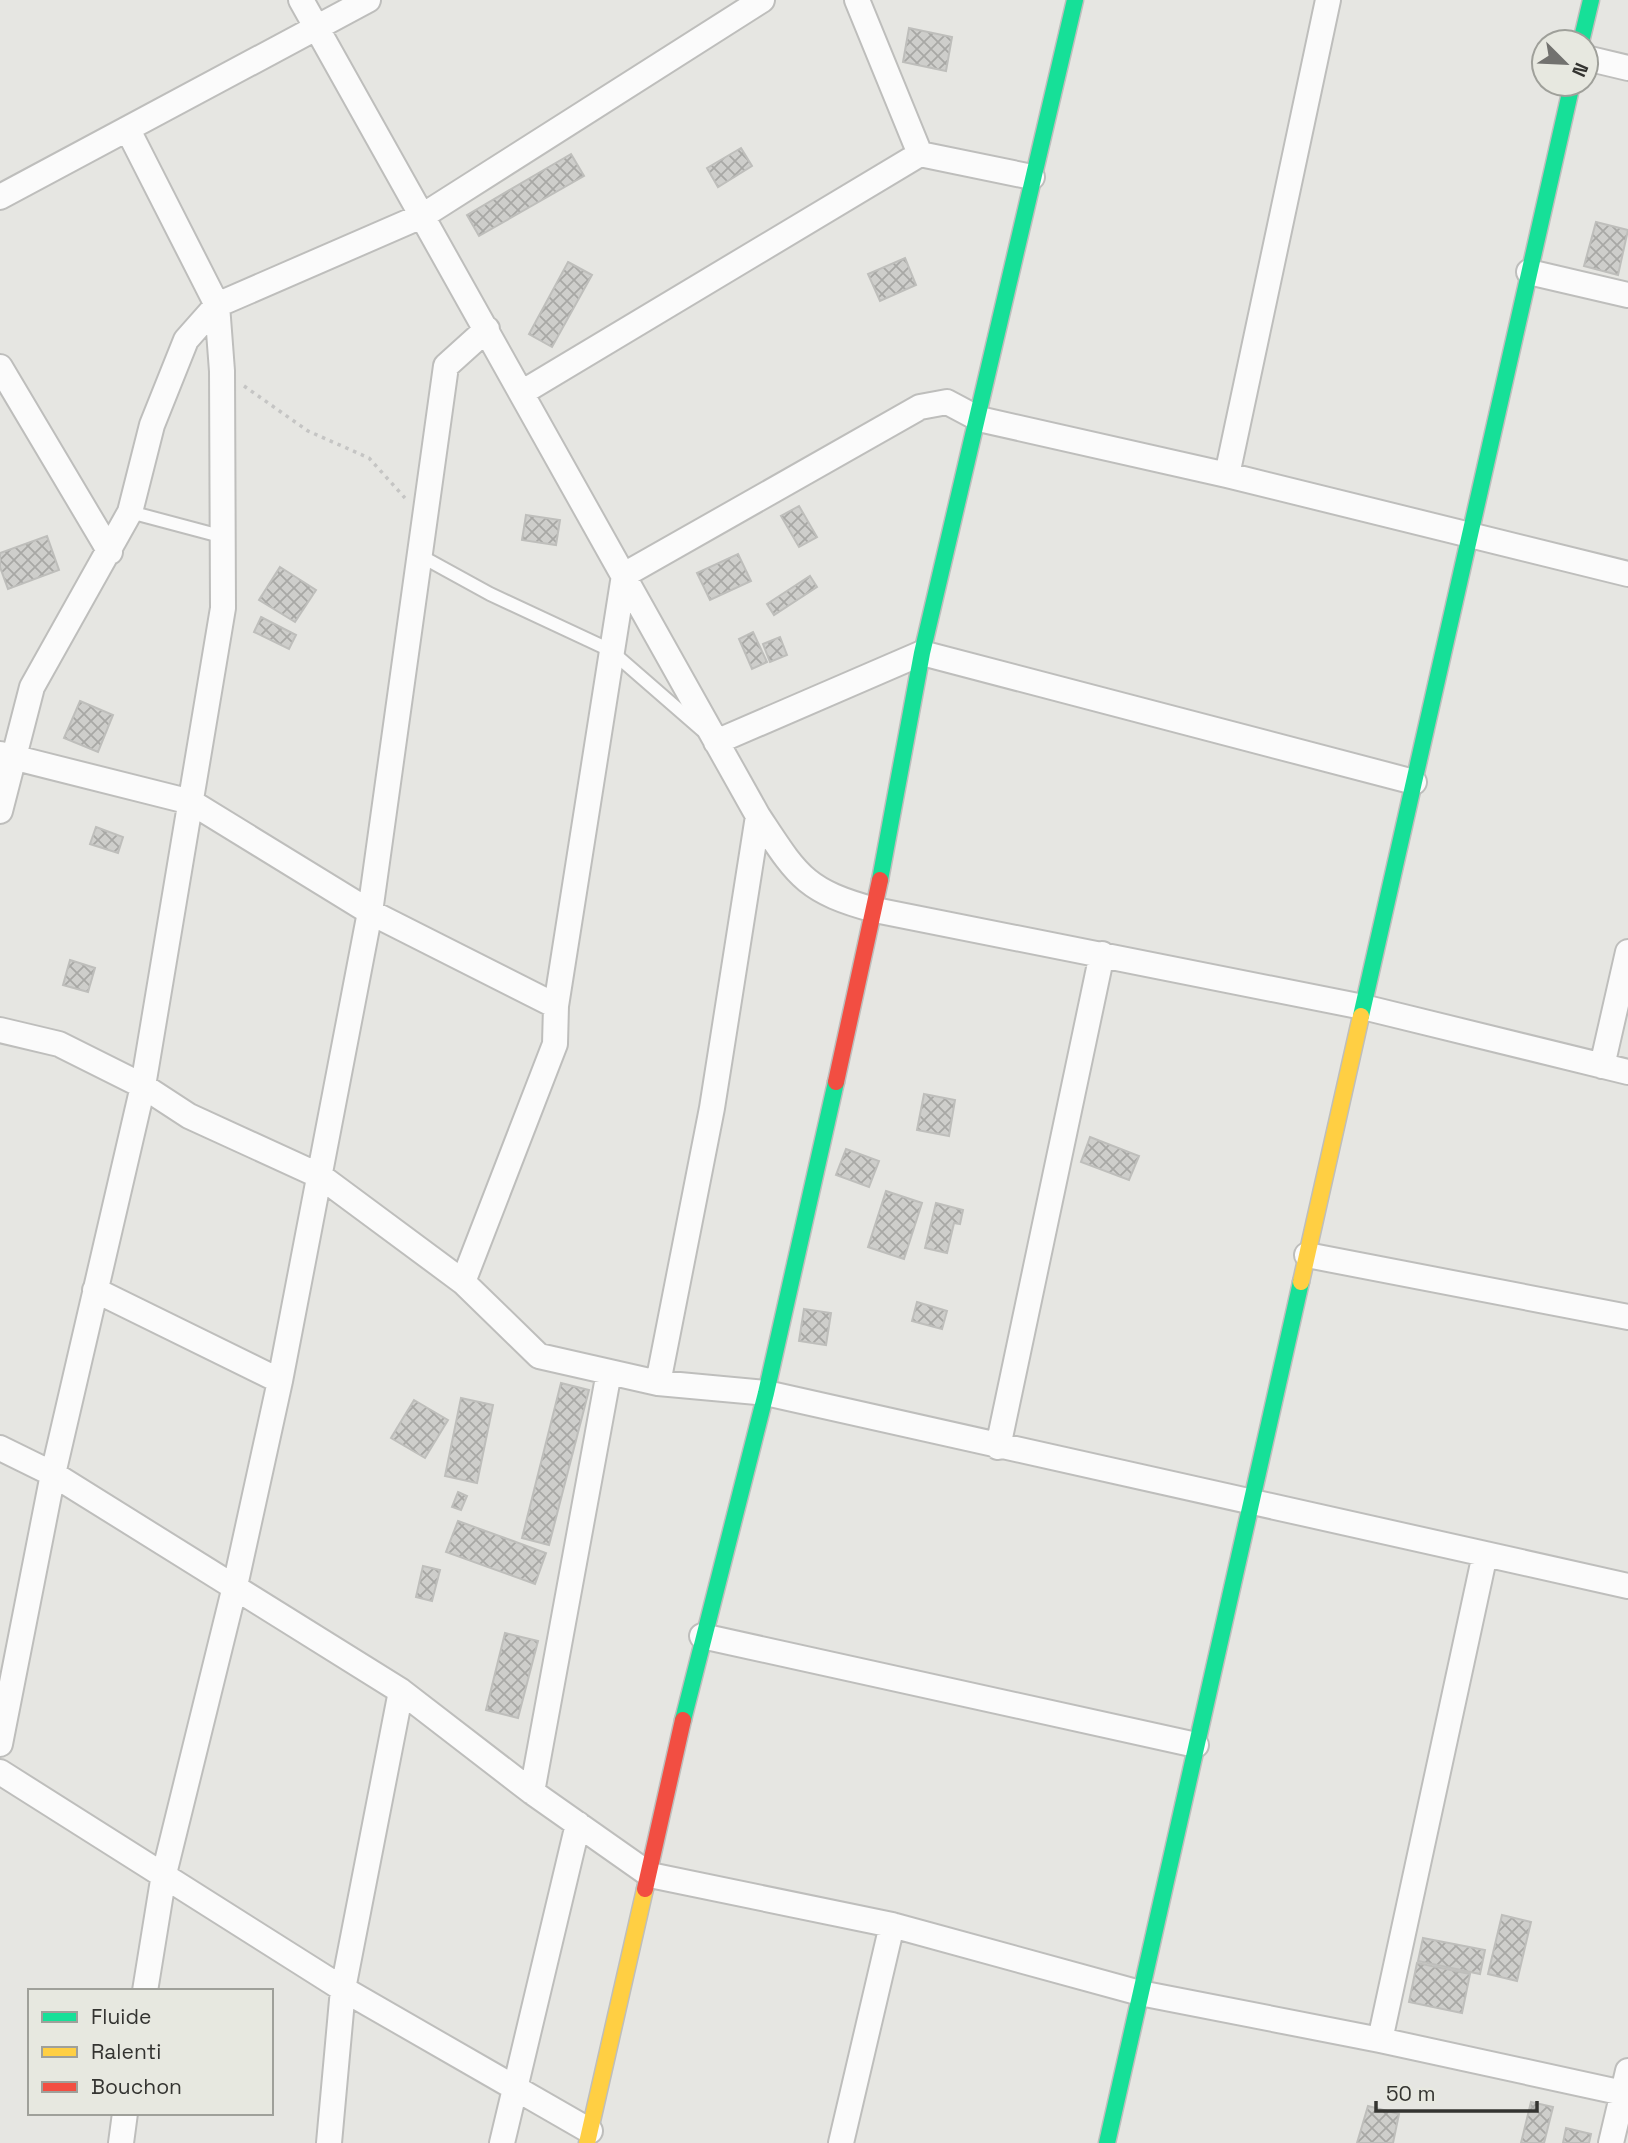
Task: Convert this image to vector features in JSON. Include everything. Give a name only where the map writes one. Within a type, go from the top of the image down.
[{"type":"street","points":[[301,0],[424,215],[716,742],[758,816],[796,874],[836,899],[875,909],[1363,1007],[1628,1072]]},
{"type":"street","points":[[0,197],[368,0]]},
{"type":"street","points":[[0,811],[6,755],[32,687],[130,512],[152,425],[186,340],[217,306],[424,215],[762,0]]},
{"type":"street","points":[[857,0],[920,154]]},
{"type":"street","points":[[0,1772],[343,1989],[514,2088],[588,2137],[650,1875],[702,1636],[766,1393],[875,909],[922,653],[979,419],[1032,177],[1075,0]]},
{"type":"street","points":[[1227,475],[1328,0]]},
{"type":"street","points":[[1583,28],[1588,0]]},
{"type":"street","points":[[1600,61],[1628,68]]},
{"type":"street","points":[[1107,2143],[1569,98]]},
{"type":"street","points":[[0,1744],[53,1474],[143,1086],[223,608],[222,371],[217,306],[128,130]]},
{"type":"street","points":[[523,393],[920,154],[1032,177]]},
{"type":"street","points":[[1529,272],[1628,295]]},
{"type":"street","points":[[145,1989],[164,1874],[235,1587],[280,1381],[370,912],[446,366],[487,328]]},
{"type":"street","points":[[0,367],[110,552]]},
{"type":"street","points":[[463,1282],[555,1044],[556,1006],[610,650],[624,575],[920,407],[947,402],[979,419],[1227,475],[1628,574]]},
{"type":"street","points":[[716,742],[922,653],[1414,782]]},
{"type":"street","points":[[6,755],[191,802],[370,912],[556,1006]]},
{"type":"street","points":[[659,1383],[712,1108],[758,816]]},
{"type":"street","points":[[1602,1066],[1628,952]]},
{"type":"street","points":[[998,1447],[1102,954]]},
{"type":"street","points":[[0,1030],[59,1044],[143,1086],[189,1116],[320,1176],[463,1282],[539,1356],[659,1383],[766,1393],[1628,1586]]},
{"type":"street","points":[[1307,1255],[1628,1317]]},
{"type":"street","points":[[95,1290],[280,1381]]},
{"type":"street","points":[[532,1792],[609,1372]]},
{"type":"street","points":[[0,1448],[53,1474],[401,1691],[532,1792],[650,1875],[892,1925],[1140,1993],[1626,2086],[1611,2143]]},
{"type":"street","points":[[1380,2040],[1485,1555]]},
{"type":"street","points":[[702,1636],[1196,1745]]},
{"type":"street","points":[[329,2143],[343,1989],[401,1691]]},
{"type":"street","points":[[502,2143],[578,1824]]},
{"type":"street","points":[[841,2143],[892,1925]]},
{"type":"street","points":[[121,2143],[125,2115]]},
{"type":"lane","points":[[130,512],[224,537]]},
{"type":"lane","points":[[419,555],[490,594],[610,650],[716,742]]},
{"type":"path","points":[[222,371],[308,430],[369,458],[424,518]]},
{"type":"building","points":[[909,28],[952,37],[946,71],[903,62]]},
{"type":"building","points":[[741,148],[752,166],[718,187],[707,168]]},
{"type":"building","points":[[571,154],[584,176],[479,236],[467,215]]},
{"type":"building","points":[[1596,222],[1628,230],[1618,275],[1584,266]]},
{"type":"building","points":[[905,258],[916,285],[880,301],[868,274]]},
{"type":"building","points":[[568,262],[592,275],[552,347],[529,334]]},
{"type":"building","points":[[799,506],[817,537],[799,547],[781,516]]},
{"type":"building","points":[[526,515],[560,520],[556,545],[522,540]]},
{"type":"building","points":[[47,536],[59,570],[8,589],[0,567],[0,553]]},
{"type":"building","points":[[738,554],[751,581],[710,600],[697,573]]},
{"type":"building","points":[[280,567],[316,590],[295,622],[259,600]]},
{"type":"building","points":[[810,576],[817,587],[774,615],[767,604]]},
{"type":"building","points":[[261,617],[296,635],[289,649],[254,632]]},
{"type":"building","points":[[753,632],[767,662],[752,669],[739,639]]},
{"type":"building","points":[[780,637],[787,655],[770,662],[763,644]]},
{"type":"building","points":[[80,701],[113,715],[98,752],[64,738]]},
{"type":"building","points":[[96,827],[123,837],[118,853],[90,844]]},
{"type":"building","points":[[70,960],[95,968],[88,992],[63,985]]},
{"type":"building","points":[[924,1094],[955,1100],[949,1136],[917,1130]]},
{"type":"building","points":[[1090,1137],[1139,1156],[1129,1180],[1081,1162]]},
{"type":"building","points":[[846,1149],[879,1161],[869,1187],[836,1175]]},
{"type":"building","points":[[886,1191],[922,1203],[904,1259],[868,1247]]},
{"type":"building","points":[[936,1203],[963,1210],[960,1224],[954,1223],[947,1253],[925,1248]]},
{"type":"building","points":[[917,1302],[947,1311],[942,1329],[912,1321]]},
{"type":"building","points":[[804,1309],[831,1313],[826,1345],[799,1341]]},
{"type":"building","points":[[561,1383],[589,1390],[549,1545],[522,1538]]},
{"type":"building","points":[[461,1398],[493,1405],[477,1483],[445,1476]]},
{"type":"building","points":[[414,1400],[448,1420],[425,1458],[391,1438]]},
{"type":"building","points":[[458,1492],[467,1496],[461,1510],[452,1507]]},
{"type":"building","points":[[458,1521],[546,1553],[535,1584],[446,1552]]},
{"type":"building","points":[[423,1566],[440,1570],[432,1601],[416,1597]]},
{"type":"building","points":[[505,1633],[538,1641],[518,1718],[486,1710]]},
{"type":"building","points":[[1502,1915],[1531,1922],[1517,1981],[1488,1974]]},
{"type":"building","points":[[1423,1938],[1485,1950],[1480,1974],[1418,1961]]},
{"type":"building","points":[[1417,1963],[1470,1974],[1462,2013],[1409,2002]]},
{"type":"building","points":[[1531,2102],[1553,2107],[1544,2143],[1521,2143]]},
{"type":"building","points":[[1368,2106],[1399,2114],[1393,2143],[1357,2143]]},
{"type":"building","points":[[1566,2128],[1591,2134],[1589,2143],[1563,2143]]},
{"type":"traffic: fast","points":[[880,880],[922,653],[1075,0]]},
{"type":"traffic: fast","points":[[1584,28],[1591,0]]},
{"type":"traffic: fast","points":[[1361,1016],[1569,98]]},
{"type":"traffic: fast","points":[[683,1720],[766,1393],[836,1082]]},
{"type":"traffic: fast","points":[[1107,2143],[1301,1282]]},
{"type":"traffic: slow","points":[[1301,1282],[1361,1016]]},
{"type":"traffic: slow","points":[[587,2143],[645,1889]]},
{"type":"traffic: jam","points":[[836,1082],[880,880]]},
{"type":"traffic: jam","points":[[645,1889],[683,1720]]}]
